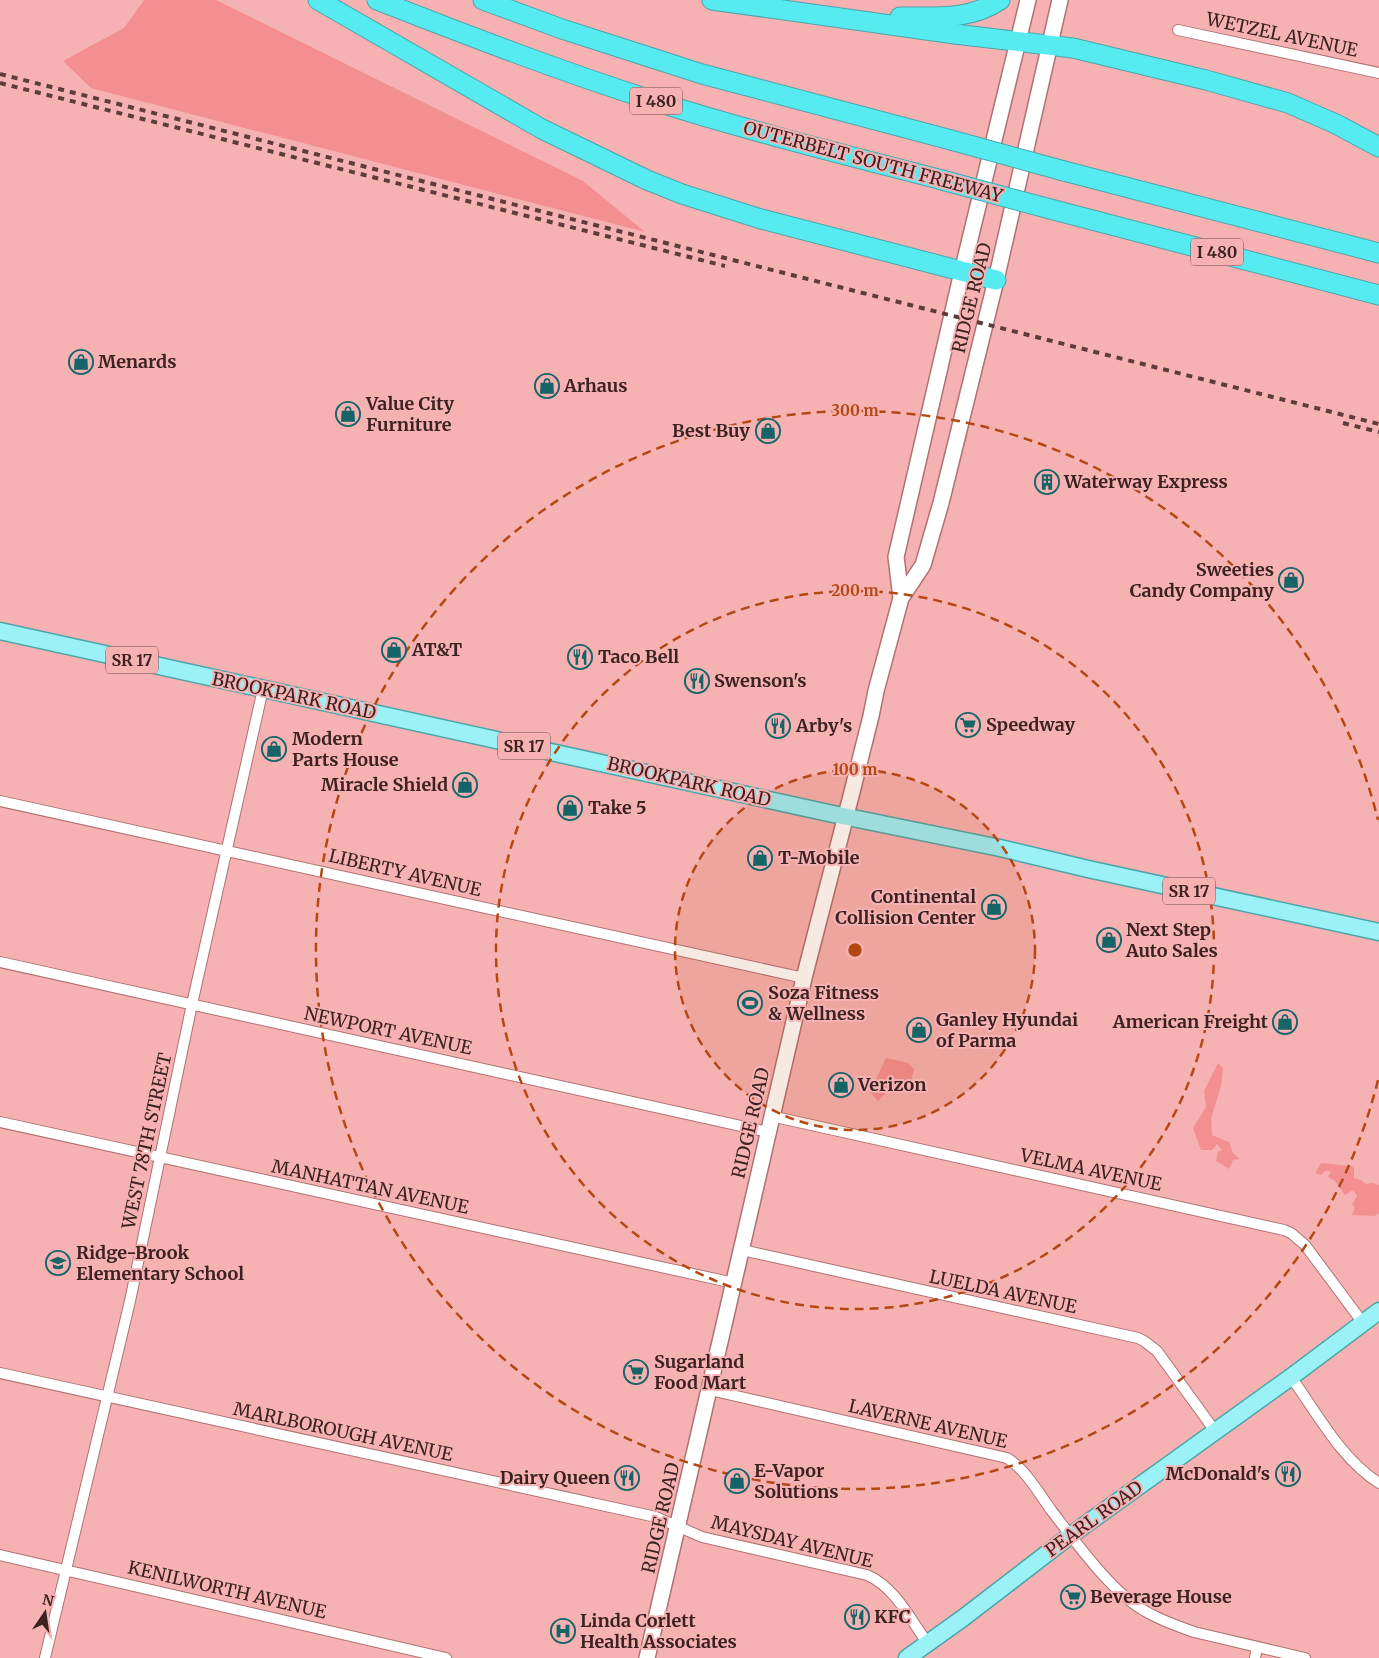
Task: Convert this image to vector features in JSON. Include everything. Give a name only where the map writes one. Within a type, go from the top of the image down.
[{"type":"highway","points":[[318,0],[542,129],[647,180],[682,194],[761,219],[996,280]]},
{"type":"highway","name":"OUTERBELT SOUTH FREEWAY","points":[[377,0],[554,68],[748,129],[1379,295]]},
{"type":"highway","name":"I 480","points":[[483,0],[562,29],[693,72],[1379,253]]},
{"type":"highway","points":[[712,0],[1073,48],[1258,93],[1310,111],[1379,148]]},
{"type":"highway","points":[[832,17],[938,17],[971,14],[1000,0]]},
{"type":"main road","name":"RIDGE ROAD","points":[[901,598],[896,557],[1028,0]]},
{"type":"main road","name":"RIDGE ROAD","points":[[647,1658],[804,978],[901,598],[923,565],[941,503],[996,280],[1060,0]]},
{"type":"main road","name":"BROOKPARK ROAD","points":[[0,631],[1379,932]]},
{"type":"main road","name":"PEARL ROAD","points":[[907,1658],[1070,1535],[1291,1377],[1379,1311]]},
{"type":"street","name":"WETZEL AVENUE","points":[[1178,30],[1379,73]]},
{"type":"street","name":"WEST 78TH STREET","points":[[45,1658],[130,1301],[192,1004],[263,689]]},
{"type":"street","name":"LIBERTY AVENUE","points":[[0,801],[804,978]]},
{"type":"street","name":"NEWPORT AVENUE","points":[[0,962],[768,1132]]},
{"type":"street","name":"VELMA AVENUE","points":[[772,1116],[1284,1230],[1291,1233],[1305,1245],[1363,1323]]},
{"type":"street","name":"MANHATTAN AVENUE","points":[[0,1122],[734,1284]]},
{"type":"street","name":"LUELDA AVENUE","points":[[742,1250],[1138,1338],[1157,1351],[1215,1432]]},
{"type":"street","name":"MARLBOROUGH AVENUE","points":[[0,1373],[656,1517],[678,1526]]},
{"type":"street","points":[[1291,1377],[1357,1467],[1379,1483]]},
{"type":"street","name":"LAVERNE AVENUE","points":[[710,1390],[1002,1456],[1019,1467],[1070,1535],[1116,1589],[1144,1611],[1194,1632],[1305,1658]]},
{"type":"street","name":"MAYSDAY AVENUE","points":[[678,1526],[702,1537],[857,1572],[874,1578],[886,1586],[928,1644]]},
{"type":"street","name":"KENILWORTH AVENUE","points":[[0,1555],[446,1658]]},
{"type":"street","points":[[1255,1658],[1257,1647]]},
{"type":"shaded area","points":[[144,0],[216,0],[583,181],[645,232],[91,88],[63,61],[124,28]]},
{"type":"shaded area","points":[[886,1058],[908,1063],[914,1069],[909,1089],[886,1093],[878,1101],[870,1092]]},
{"type":"shaded area","points":[[1218,1063],[1223,1068],[1221,1086],[1211,1119],[1212,1135],[1229,1142],[1233,1153],[1240,1159],[1233,1160],[1229,1169],[1216,1161],[1218,1152],[1222,1150],[1217,1144],[1212,1150],[1201,1150],[1193,1128],[1206,1107],[1204,1091]]},
{"type":"shaded area","points":[[1321,1163],[1351,1166],[1354,1168],[1354,1178],[1366,1184],[1379,1185],[1379,1213],[1375,1216],[1352,1215],[1355,1207],[1352,1205],[1357,1196],[1353,1190],[1345,1195],[1335,1181],[1328,1177],[1331,1172],[1326,1170],[1321,1175],[1315,1173]]},
{"type":"railway","points":[[0,74],[1379,424]]},
{"type":"railway","points":[[0,83],[725,266]]},
{"type":"railway","points":[[1343,423],[1379,432]]},
{"type":"place","name":"Menards","points":[[81,362]]},
{"type":"place","name":"Arhaus","points":[[547,386]]},
{"type":"place","name":"Value City Furniture","points":[[348,414]]},
{"type":"place","name":"Best Buy","points":[[768,431]]},
{"type":"place","name":"Waterway Express","points":[[1047,482]]},
{"type":"place","name":"Sweeties Candy Company","points":[[1291,580]]},
{"type":"place","name":"AT&T","points":[[394,650]]},
{"type":"place","name":"Taco Bell","points":[[580,657]]},
{"type":"place","name":"Swenson's","points":[[697,681]]},
{"type":"place","name":"Speedway","points":[[968,725]]},
{"type":"place","name":"Arby's","points":[[778,726]]},
{"type":"place","name":"Modern Parts House","points":[[274,749]]},
{"type":"place","name":"Miracle Shield","points":[[465,785]]},
{"type":"place","name":"Take 5","points":[[570,808]]},
{"type":"place","name":"T-Mobile","points":[[760,858]]},
{"type":"place","name":"Continental Collision Center","points":[[994,907]]},
{"type":"place","name":"Next Step Auto Sales","points":[[1109,940]]},
{"type":"place","name":"Soza Fitness & Wellness","points":[[750,1003]]},
{"type":"place","name":"American Freight","points":[[1285,1022]]},
{"type":"place","name":"Ganley Hyundai of Parma","points":[[919,1030]]},
{"type":"place","name":"Verizon","points":[[841,1085]]},
{"type":"place","name":"Ridge-Brook Elementary School","points":[[58,1263]]},
{"type":"place","name":"Sugarland Food Mart","points":[[636,1372]]},
{"type":"place","name":"McDonald's","points":[[1288,1474]]},
{"type":"place","name":"Dairy Queen","points":[[627,1478]]},
{"type":"place","name":"E-Vapor Solutions","points":[[737,1481]]},
{"type":"place","name":"Beverage House","points":[[1073,1597]]},
{"type":"place","name":"KFC","points":[[857,1617]]},
{"type":"place","name":"Linda Corlett Health Associates","points":[[563,1631]]}]
